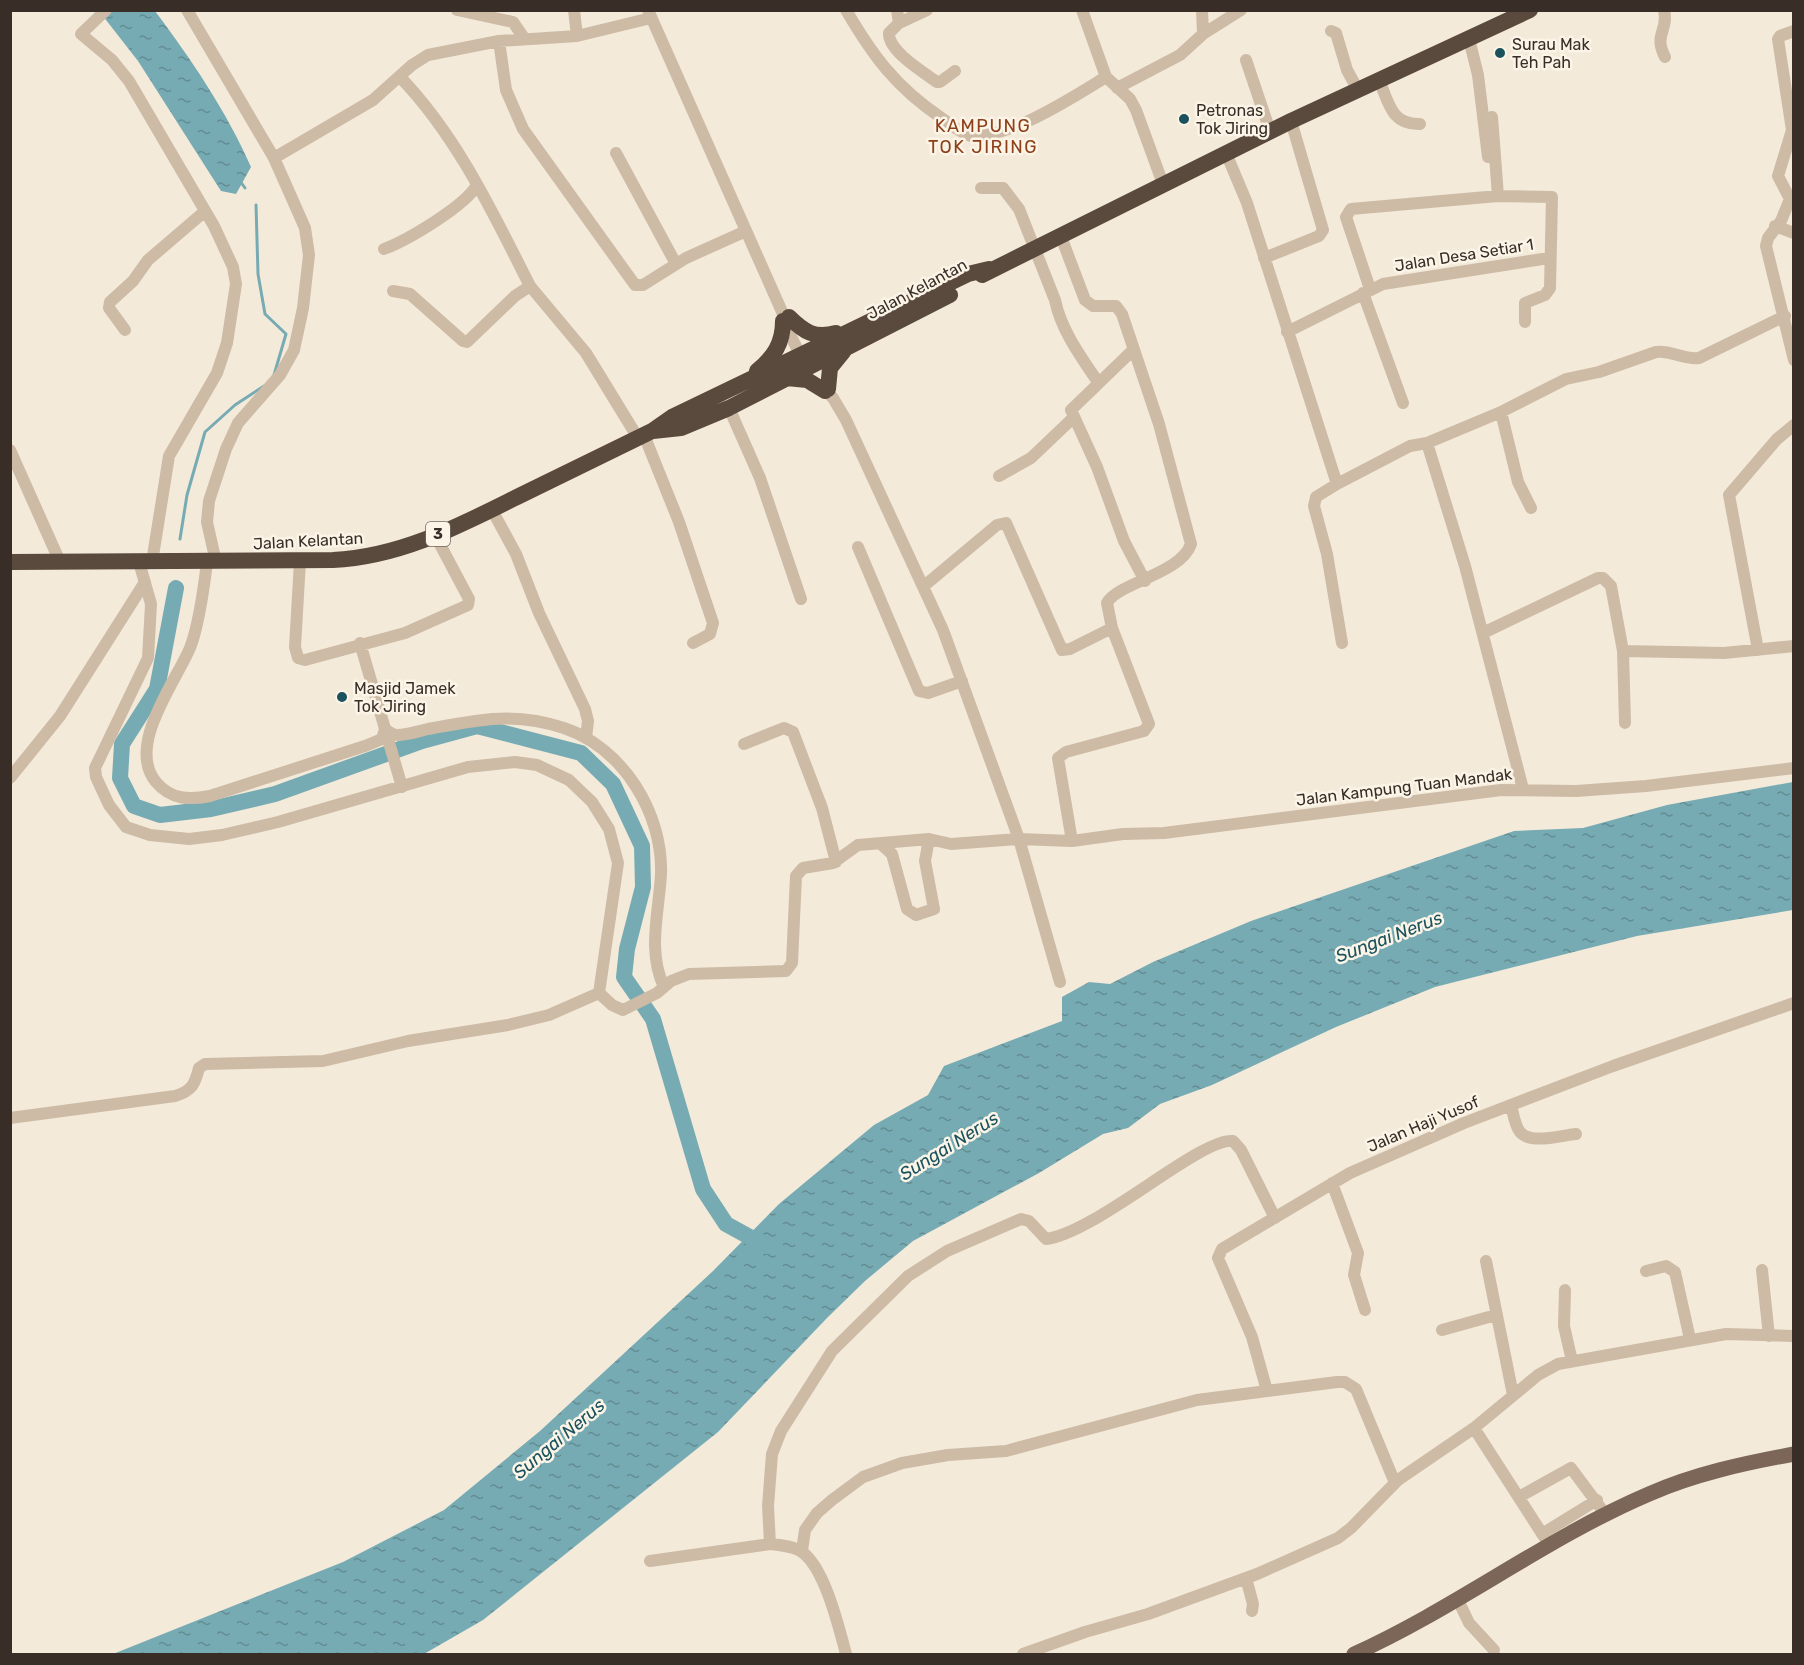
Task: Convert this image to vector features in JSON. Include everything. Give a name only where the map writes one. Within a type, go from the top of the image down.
[{"type":"highway","name":"3","points":[[989,269],[1270,131],[1469,39],[1506,16],[1530,10]]},
{"type":"highway","name":"Jalan Kelantan","points":[[645,435],[681,428],[729,408],[787,378],[807,359],[865,324],[968,274],[989,269]]},
{"type":"highway","name":"Jalan Kelantan","points":[[10,562],[300,561],[355,559],[383,554],[435,535],[492,510],[645,435],[672,417],[740,384],[849,345],[973,282],[989,269]]},
{"type":"highway","points":[[785,317],[815,336],[865,324]]},
{"type":"highway","points":[[740,384],[774,354],[783,334],[785,317]]},
{"type":"highway","points":[[787,378],[807,380],[827,391],[830,368],[849,345]]},
{"type":"main road","points":[[1354,1654],[1414,1626],[1458,1600],[1546,1540],[1666,1487],[1744,1464],[1794,1454]]},
{"type":"street","points":[[10,778],[60,716],[145,582],[168,456],[217,373],[227,343],[233,311],[236,284],[233,267],[214,226],[129,81],[112,60],[81,34],[106,10]]},
{"type":"street","points":[[188,10],[274,158],[305,228],[309,255],[308,281],[299,332],[291,356],[280,375],[238,423],[226,449],[207,515],[209,562],[191,646],[148,739],[146,759],[150,773],[159,786],[184,799],[210,796],[365,746],[382,739],[386,733]]},
{"type":"street","points":[[457,10],[513,22],[524,38]]},
{"type":"street","points":[[574,10],[577,36]]},
{"type":"street","points":[[846,10],[876,59],[889,75],[916,101],[971,136],[1013,126],[1039,116],[1106,77]]},
{"type":"street","points":[[927,10],[898,17],[889,39],[913,66],[939,82],[955,71]]},
{"type":"street","points":[[1083,10],[1106,77],[1133,103],[1162,184]]},
{"type":"street","points":[[1202,10],[1203,34]]},
{"type":"street","points":[[1117,88],[1180,55],[1203,34],[1241,10]]},
{"type":"street","points":[[1664,10],[1665,19],[1659,42],[1665,57]]},
{"type":"street","points":[[274,158],[373,100],[428,55],[499,41],[577,36],[650,14],[785,317],[807,359],[846,420],[924,586],[962,681],[1019,839],[1060,982]]},
{"type":"street","points":[[1331,31],[1336,33],[1347,70],[1358,90]]},
{"type":"street","points":[[1794,31],[1778,37],[1792,130],[1778,176],[1790,199],[1781,221],[1775,226],[1766,246],[1794,360]]},
{"type":"street","points":[[1469,39],[1478,75],[1488,157]]},
{"type":"street","points":[[499,41],[507,90],[523,129],[596,226],[635,285],[643,285],[676,264],[746,231]]},
{"type":"street","points":[[1246,60],[1270,131]]},
{"type":"street","points":[[400,77],[424,104],[477,185],[530,286],[586,353],[645,435],[679,522],[713,623],[710,634],[693,642]]},
{"type":"street","points":[[1379,80],[1395,116],[1410,124],[1420,124]]},
{"type":"street","points":[[1403,402],[1366,291],[1346,217],[1351,209],[1498,196],[1492,117]]},
{"type":"street","points":[[1264,258],[1319,236],[1323,230],[1291,121]]},
{"type":"street","points":[[616,153],[676,264]]},
{"type":"street","points":[[1226,153],[1242,187],[1336,484]]},
{"type":"street","points":[[384,249],[398,244],[460,206],[477,185]]},
{"type":"street","points":[[981,188],[1006,190],[1016,203],[1035,246],[1058,313],[1076,349],[1098,382]]},
{"type":"street","name":"Jalan Desa Setiar 1","points":[[1498,196],[1552,197],[1549,292],[1525,303],[1525,322]]},
{"type":"street","points":[[124,330],[109,309],[110,302],[133,280],[148,260],[204,212]]},
{"type":"street","points":[[1775,226],[1794,233]]},
{"type":"street","points":[[1060,234],[1085,300],[1093,306],[1110,306],[1119,309],[1159,424],[1175,490],[1191,539],[1187,552],[1145,581],[1109,599],[1107,611],[1112,628],[1149,724],[1144,731],[1066,752],[1058,758],[1072,841]]},
{"type":"street","name":"Jalan Desa Setiar 1","points":[[1287,332],[1366,291],[1401,279],[1549,258]]},
{"type":"street","points":[[393,291],[410,294],[462,341],[467,342],[515,296],[530,286]]},
{"type":"street","points":[[1342,643],[1327,554],[1314,506],[1316,497],[1336,484],[1410,447],[1427,443],[1501,412],[1566,379],[1606,370],[1648,353],[1665,351],[1688,358],[1699,358],[1785,316]]},
{"type":"street","points":[[1133,350],[1071,410],[1097,467],[1124,541],[1145,581]]},
{"type":"street","points":[[729,408],[760,478],[801,599]]},
{"type":"street","points":[[1501,412],[1518,482],[1531,508]]},
{"type":"street","points":[[999,476],[1027,461],[1073,418]]},
{"type":"street","points":[[1758,650],[1729,495],[1777,439],[1794,425]]},
{"type":"street","points":[[1427,443],[1483,633],[1523,789]]},
{"type":"street","points":[[10,450],[60,562]]},
{"type":"street","points":[[492,510],[516,554],[539,613],[585,709],[588,721],[586,738]]},
{"type":"street","points":[[924,586],[997,525],[1006,523],[1062,650],[1070,649],[1112,628]]},
{"type":"street","points":[[300,561],[295,647],[298,658],[305,660],[360,643],[405,633],[468,605],[469,599],[435,535]]},
{"type":"street","points":[[858,547],[919,691],[928,693],[962,681]]},
{"type":"street","points":[[1483,633],[1598,578],[1604,578],[1611,586],[1623,651],[1625,723]]},
{"type":"street","points":[[145,582],[151,604],[148,658],[141,677],[95,768],[109,805],[126,827],[169,838],[208,838],[278,822],[468,767],[514,762],[551,771],[569,780],[592,802],[609,829],[618,863],[599,993]]},
{"type":"street","points":[[360,643],[402,787]]},
{"type":"street","points":[[1623,651],[1724,653],[1794,646]]},
{"type":"street","points":[[386,733],[400,735],[491,720],[527,719],[566,729],[586,738],[609,753],[622,767],[640,796],[657,834],[661,872],[654,947],[660,990]]},
{"type":"street","points":[[599,993],[612,1005],[623,1010],[688,974],[786,971],[790,967],[793,956],[796,876],[803,868],[836,862],[822,808],[794,732],[784,729],[744,744]]},
{"type":"street","name":"Jalan Kampung Tuan Mandak","points":[[836,862],[852,848],[929,839],[951,844],[1019,839],[1072,841],[1123,834],[1213,829],[1380,805],[1523,789],[1576,791],[1646,786],[1794,768]]},
{"type":"street","points":[[881,844],[892,854],[907,909],[916,915],[934,909],[925,861],[929,839]]},
{"type":"street","points":[[10,1119],[175,1096],[192,1088],[196,1083],[199,1068],[205,1064],[323,1061],[408,1041],[489,1030],[549,1015],[599,993]]},
{"type":"street","name":"Jalan Haji Yusof","points":[[1267,1391],[1252,1337],[1218,1258],[1222,1249],[1332,1183],[1443,1132],[1613,1066],[1794,1003]]},
{"type":"street","points":[[1511,1105],[1521,1132],[1528,1137],[1537,1139],[1576,1134]]},
{"type":"street","points":[[770,1544],[770,1467],[772,1454],[781,1431],[832,1351],[896,1286],[924,1265],[1014,1220],[1029,1221],[1046,1239],[1070,1232],[1127,1200],[1205,1150],[1228,1140],[1233,1141],[1241,1150],[1275,1218]]},
{"type":"street","points":[[1332,1183],[1358,1253],[1354,1275],[1365,1310]]},
{"type":"street","points":[[1486,1261],[1513,1395]]},
{"type":"street","points":[[1646,1271],[1666,1266],[1675,1272],[1690,1339]]},
{"type":"street","points":[[1762,1270],[1769,1336]]},
{"type":"street","points":[[1565,1290],[1564,1326],[1572,1361]]},
{"type":"street","points":[[1443,1330],[1496,1315]]},
{"type":"street","points":[[1023,1654],[1246,1578],[1338,1538],[1417,1465],[1474,1428],[1548,1368],[1572,1361],[1690,1339],[1734,1334],[1794,1336]]},
{"type":"street","points":[[802,1551],[805,1530],[817,1513],[849,1486],[873,1473],[933,1457],[1006,1451],[1184,1402],[1337,1382],[1350,1384],[1356,1389],[1395,1483]]},
{"type":"street","points":[[1474,1428],[1546,1540],[1597,1500]]},
{"type":"street","points":[[1519,1497],[1571,1468],[1606,1515]]},
{"type":"street","points":[[650,1561],[770,1544],[802,1551],[819,1573],[846,1654]]},
{"type":"street","points":[[1246,1578],[1253,1604],[1252,1611]]},
{"type":"street","points":[[1458,1600],[1469,1623],[1494,1650]]},
{"type":"water","points":[[99,11],[155,11],[207,86],[231,126],[251,167],[236,194],[221,191],[138,61]]},
{"type":"water","name":"Sungai Nerus","points":[[1793,782],[1793,910],[1637,936],[1435,987],[1336,1027],[1212,1085],[1160,1104],[1128,1128],[1103,1134],[1039,1173],[913,1241],[865,1281],[827,1318],[718,1432],[483,1620],[424,1654],[113,1654],[343,1562],[444,1510],[540,1431],[713,1271],[779,1204],[874,1125],[928,1095],[944,1066],[1062,1021],[1062,997],[1089,982],[1110,984],[1153,962],[1251,921],[1514,831],[1583,828],[1667,805]]},
{"type":"waterway","points":[[240,181],[245,188]]},
{"type":"waterway","points":[[256,205],[258,274],[265,314],[286,334],[274,375]]},
{"type":"waterway","points":[[180,539],[187,495],[205,432],[235,405],[264,386]]},
{"type":"waterway","points":[[176,588],[157,689],[122,744],[120,778],[134,806],[160,815],[211,809],[275,794],[422,741],[477,726],[581,753],[613,784],[642,846],[643,887],[627,949],[624,977],[653,1019],[703,1189],[726,1224],[766,1246]]},
{"type":"place","name":"Surau Mak Teh Pah","points":[[1500,53]]},
{"type":"place","name":"Petronas Tok Jiring","points":[[1184,119]]},
{"type":"place","name":"Masjid Jamek Tok Jiring","points":[[342,697]]},
{"type":"district","name":"KAMPUNG TOK JIRING","points":[[983,136]]}]
